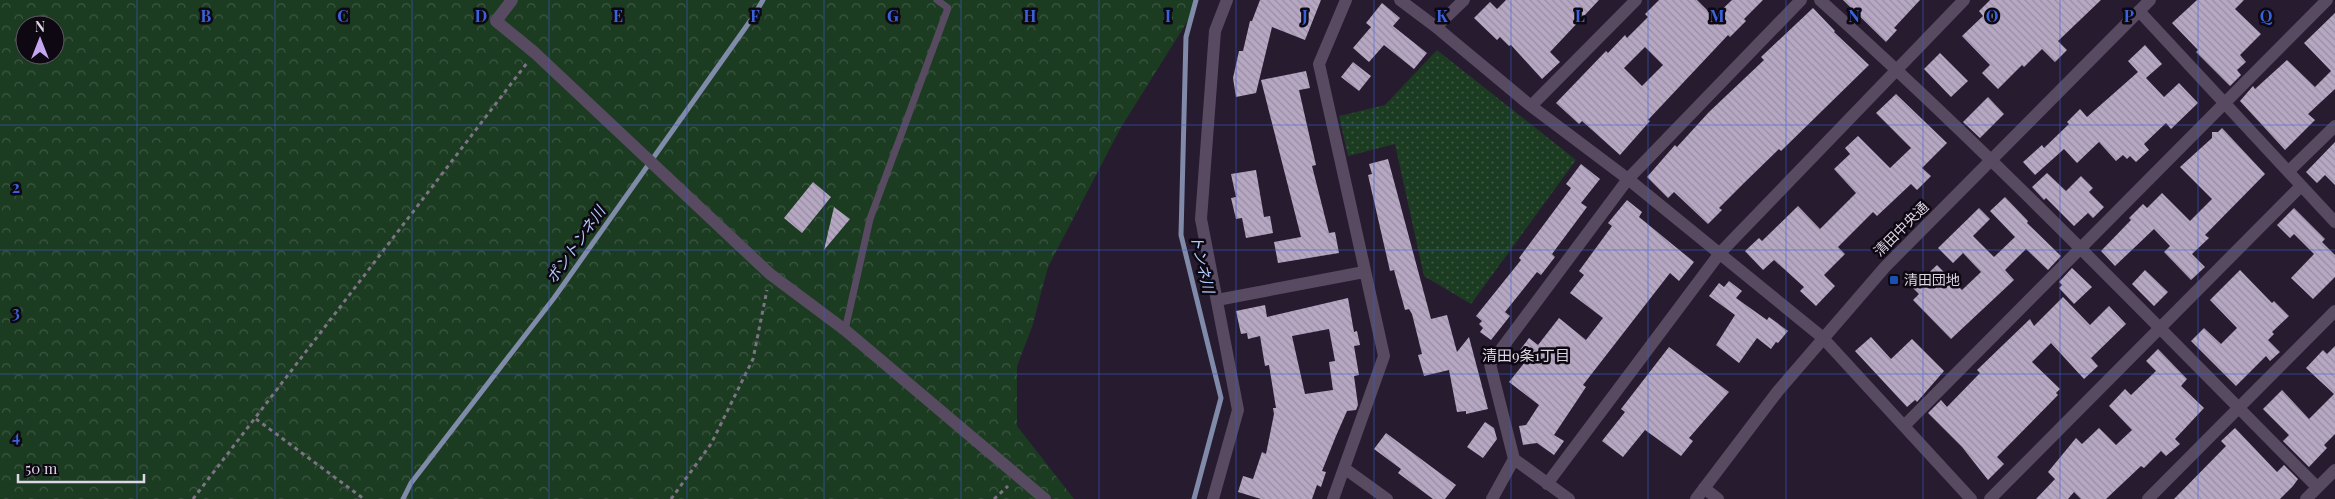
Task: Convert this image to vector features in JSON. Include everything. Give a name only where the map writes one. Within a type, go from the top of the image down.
[{"type":"street","points":[[512,0],[496,21],[535,52],[770,274],[846,330],[1045,499]]},
{"type":"street","points":[[1214,499],[1238,410],[1200,219],[1214,31],[1227,0]]},
{"type":"street","points":[[1333,499],[1384,356],[1319,64],[1346,0]]},
{"type":"street","points":[[1400,0],[1436,27],[1531,106],[1628,179],[1822,337],[1972,499]]},
{"type":"street","points":[[1436,27],[1464,0]]},
{"type":"street","points":[[1531,106],[1636,0]]},
{"type":"street","points":[[1569,499],[1514,459],[1490,364],[1628,179],[1801,0]]},
{"type":"street","points":[[1820,0],[1898,69],[1992,160],[2318,487]]},
{"type":"street","points":[[1547,484],[1720,253],[1964,0]]},
{"type":"street","name":"清田中央通","points":[[1696,499],[1822,337],[1885,267],[2150,0]]},
{"type":"street","points":[[1904,426],[2327,0]]},
{"type":"street","points":[[2139,11],[2226,102],[2335,222]]},
{"type":"street","points":[[2289,171],[2335,126]]},
{"type":"street","points":[[1990,499],[2301,186]]},
{"type":"street","points":[[1217,300],[1364,272]]},
{"type":"street","points":[[2148,499],[2335,311]]},
{"type":"street","points":[[1492,499],[1514,459]]},
{"type":"street","points":[[1344,468],[1387,499]]},
{"type":"street","points":[[2306,499],[2335,470]]},
{"type":"street","points":[[1704,488],[1718,499]]},
{"type":"lane","points":[[846,330],[870,220],[948,8],[937,0]]},
{"type":"path","points":[[193,499],[535,52]]},
{"type":"path","points":[[671,499],[711,444],[753,359],[770,274]]},
{"type":"path","points":[[256,419],[364,499]]},
{"type":"path","points":[[994,499],[1018,477]]},
{"type":"green space","points":[[0,0],[1198,0],[1192,14],[1120,129],[1048,267],[1032,327],[1017,366],[1017,426],[1074,499],[0,499]]},
{"type":"green space","points":[[1437,50],[1576,160],[1471,304],[1424,276],[1395,144],[1348,156],[1339,116],[1385,105]]},
{"type":"building","points":[[1260,0],[1321,0],[1305,40],[1272,27],[1256,93],[1236,97],[1233,78],[1239,51],[1243,51],[1250,21],[1252,21]]},
{"type":"building","points":[[1506,0],[1599,0],[1550,52],[1560,62],[1542,79],[1511,45],[1509,46],[1500,37],[1497,40],[1474,18],[1490,2],[1497,9]]},
{"type":"building","points":[[1659,0],[1697,0],[1714,17],[1732,0],[1763,0],[1744,19],[1746,21],[1730,37],[1728,35],[1648,120],[1650,121],[1620,155],[1582,121],[1579,124],[1556,103],[1606,51],[1608,53],[1625,35],[1627,38],[1648,17],[1645,14]],"holes":[[[1645,47],[1663,65],[1642,86],[1624,68]]]},
{"type":"building","points":[[1843,0],[1920,0],[1894,28],[1897,30],[1886,42]]},
{"type":"building","points":[[1990,0],[2101,0],[2058,41],[2067,50],[2055,62],[2042,49],[2024,67],[2022,65],[1998,89],[1982,73],[1990,65],[1962,36],[1983,16],[1979,11]]},
{"type":"building","points":[[2197,0],[2244,0],[2235,9],[2261,34],[2240,55],[2246,62],[2237,70],[2241,75],[2230,86],[2196,52],[2198,50],[2172,23]]},
{"type":"building","points":[[1382,3],[1400,18],[1393,26],[1427,53],[1414,69],[1384,45],[1369,62],[1353,48],[1371,27],[1366,23]]},
{"type":"building","points":[[1813,8],[1834,32],[1869,65],[1781,151],[1779,149],[1744,183],[1719,208],[1722,210],[1708,224],[1674,192],[1668,198],[1647,177],[1675,145],[1677,147],[1709,112],[1764,60],[1761,57]]},
{"type":"building","points":[[2335,13],[2335,89],[2308,114],[2315,120],[2285,150],[2240,101],[2253,86],[2255,89],[2287,60],[2315,87],[2331,71],[2304,43]]},
{"type":"building","points":[[2145,45],[2162,64],[2146,78],[2164,97],[2179,83],[2198,103],[2171,129],[2166,123],[2144,144],[2149,150],[2136,162],[2130,156],[2127,159],[2123,155],[2116,161],[2099,142],[2077,163],[2064,149],[2035,175],[2023,162],[2042,145],[2044,148],[2069,124],[2067,122],[2080,109],[2087,117],[2138,72],[2128,61]]},
{"type":"building","points":[[1940,53],[1968,81],[1951,97],[1924,69]]},
{"type":"building","points":[[1353,62],[1371,76],[1359,91],[1341,77]]},
{"type":"building","points":[[1306,71],[1310,88],[1299,90],[1316,165],[1312,166],[1329,233],[1335,232],[1339,253],[1278,263],[1274,242],[1301,237],[1261,80]]},
{"type":"building","points":[[1896,94],[1947,143],[1922,168],[1931,176],[1917,190],[1911,184],[1877,216],[1873,212],[1838,247],[1845,254],[1824,275],[1835,286],[1816,306],[1800,291],[1804,287],[1774,260],[1763,270],[1745,251],[1759,238],[1762,241],[1798,206],[1820,229],[1856,193],[1834,169],[1850,154],[1845,148],[1858,136],[1890,168],[1911,148],[1876,113]]},
{"type":"building","points":[[1988,97],[2004,114],[1980,138],[1963,122]]},
{"type":"building","points":[[2222,128],[2265,174],[2205,235],[2209,238],[2192,254],[2205,267],[2191,280],[2164,252],[2170,246],[2154,229],[2115,266],[2101,251],[2131,220],[2129,218],[2143,204],[2147,208],[2162,193],[2190,221],[2212,199],[2180,167],[2212,138],[2212,132],[2218,132]]},
{"type":"building","points":[[2335,142],[2335,185],[2325,175],[2317,183],[2306,172]]},
{"type":"building","points":[[1388,159],[1431,319],[1447,315],[1457,352],[1469,337],[1488,409],[1466,414],[1466,411],[1457,412],[1449,370],[1424,376],[1418,355],[1422,354],[1412,314],[1409,309],[1405,310],[1394,270],[1390,271],[1368,175],[1372,174],[1369,164]]},
{"type":"building","points":[[1581,164],[1600,179],[1581,203],[1587,207],[1552,254],[1555,257],[1541,275],[1537,272],[1505,312],[1510,316],[1491,340],[1480,332],[1483,328],[1479,324],[1482,321],[1476,316],[1521,260],[1519,258],[1571,188],[1566,184]]},
{"type":"building","points":[[1256,170],[1264,217],[1270,216],[1273,233],[1246,238],[1242,218],[1236,219],[1231,198],[1236,197],[1231,174]]},
{"type":"building","points":[[2047,173],[2066,191],[2081,176],[2093,188],[2089,192],[2104,207],[2093,218],[2088,213],[2074,226],[2032,187]]},
{"type":"building","points":[[813,182],[831,197],[802,233],[784,218]]},
{"type":"building","points":[[2005,197],[2028,221],[2027,223],[2061,256],[2048,270],[2026,249],[2005,270],[2014,280],[1951,339],[1913,300],[1919,294],[1913,288],[1937,265],[1962,290],[1981,272],[1963,253],[1953,263],[1938,248],[1979,208],[1990,219],[1973,236],[1994,257],[2015,237],[1990,211]]},
{"type":"building","points":[[1627,200],[1642,212],[1639,217],[1694,262],[1679,281],[1670,273],[1583,385],[1586,387],[1554,435],[1564,441],[1554,455],[1537,443],[1523,445],[1519,426],[1526,425],[1539,405],[1509,382],[1529,357],[1520,350],[1529,338],[1538,345],[1559,318],[1586,340],[1603,318],[1570,293],[1584,275],[1579,271],[1612,226],[1608,223]]},
{"type":"building","points":[[834,207],[850,219],[824,250]]},
{"type":"building","points":[[2294,208],[2325,239],[2322,242],[2335,255],[2335,277],[2313,299],[2291,278],[2314,254],[2294,234],[2290,238],[2277,225]]},
{"type":"building","points":[[2072,268],[2092,287],[2074,304],[2059,288],[2062,285],[2059,282]]},
{"type":"building","points":[[2145,270],[2168,292],[2154,306],[2132,284]]},
{"type":"building","points":[[2240,270],[2272,303],[2274,301],[2289,316],[2272,332],[2274,334],[2268,340],[2280,352],[2270,361],[2266,356],[2236,386],[2191,341],[2204,328],[2221,344],[2237,328],[2210,300]]},
{"type":"building","points":[[1729,281],[1742,291],[1736,298],[1767,320],[1769,317],[1788,331],[1771,349],[1757,338],[1739,363],[1716,345],[1735,315],[1709,296],[1719,283],[1724,287]]},
{"type":"building","points":[[2063,297],[2090,325],[2109,306],[2126,324],[2091,358],[2098,366],[2084,379],[2051,343],[2032,362],[2060,389],[2056,393],[2058,395],[1997,457],[2004,464],[1988,480],[1962,447],[1928,413],[1941,400],[1947,407],[1980,373],[1977,370],[2030,319],[2034,326]]},
{"type":"building","points":[[1348,298],[1354,332],[1357,331],[1360,345],[1354,346],[1359,375],[1354,376],[1358,405],[1356,410],[1347,411],[1322,471],[1326,472],[1321,487],[1317,485],[1312,499],[1261,499],[1238,492],[1243,476],[1253,479],[1262,452],[1266,454],[1274,414],[1273,408],[1276,408],[1269,365],[1265,366],[1260,336],[1248,339],[1247,333],[1241,334],[1236,311],[1265,305],[1267,317]],"holes":[[[1329,329],[1335,361],[1329,362],[1333,390],[1305,394],[1292,336]]]},
{"type":"building","points":[[1871,337],[1891,359],[1912,339],[1944,371],[1917,402],[1915,400],[1907,407],[1855,351]]},
{"type":"building","points":[[2335,346],[2335,434],[2324,445],[2327,448],[2309,467],[2283,441],[2289,435],[2263,409],[2282,390],[2309,419],[2334,394],[2306,368],[2323,350],[2327,354]]},
{"type":"building","points":[[1669,347],[1729,392],[1689,438],[1693,441],[1681,456],[1645,430],[1623,457],[1602,441],[1625,412],[1621,409]]},
{"type":"building","points":[[2158,349],[2187,379],[2181,386],[2204,408],[2175,439],[2180,444],[2166,456],[2161,451],[2144,468],[2141,466],[2106,499],[2081,499],[2074,492],[2068,499],[2036,499],[2055,479],[2048,472],[2076,438],[2082,444],[2099,428],[2116,445],[2132,430],[2109,406],[2125,389],[2131,395],[2156,371],[2146,361]]},
{"type":"building","points":[[1485,422],[1494,428],[1497,439],[1483,458],[1467,447]]},
{"type":"building","points":[[2235,428],[2277,472],[2284,465],[2298,479],[2293,486],[2280,499],[2174,499],[2226,446],[2221,441]]},
{"type":"building","points":[[1386,433],[1456,485],[1445,499],[1433,499],[1398,473],[1401,469],[1374,449]]},
{"type":"waterway","name":"ポントンネ川","points":[[403,499],[411,483],[554,298],[753,17],[763,0]]},
{"type":"waterway","name":"トンネ川","points":[[1194,499],[1221,398],[1181,235],[1186,37],[1196,0]]},
{"type":"place","name":"清田団地","points":[[1894,280]]},
{"type":"district","name":"清田9条1丁目","points":[[1526,356]]}]
